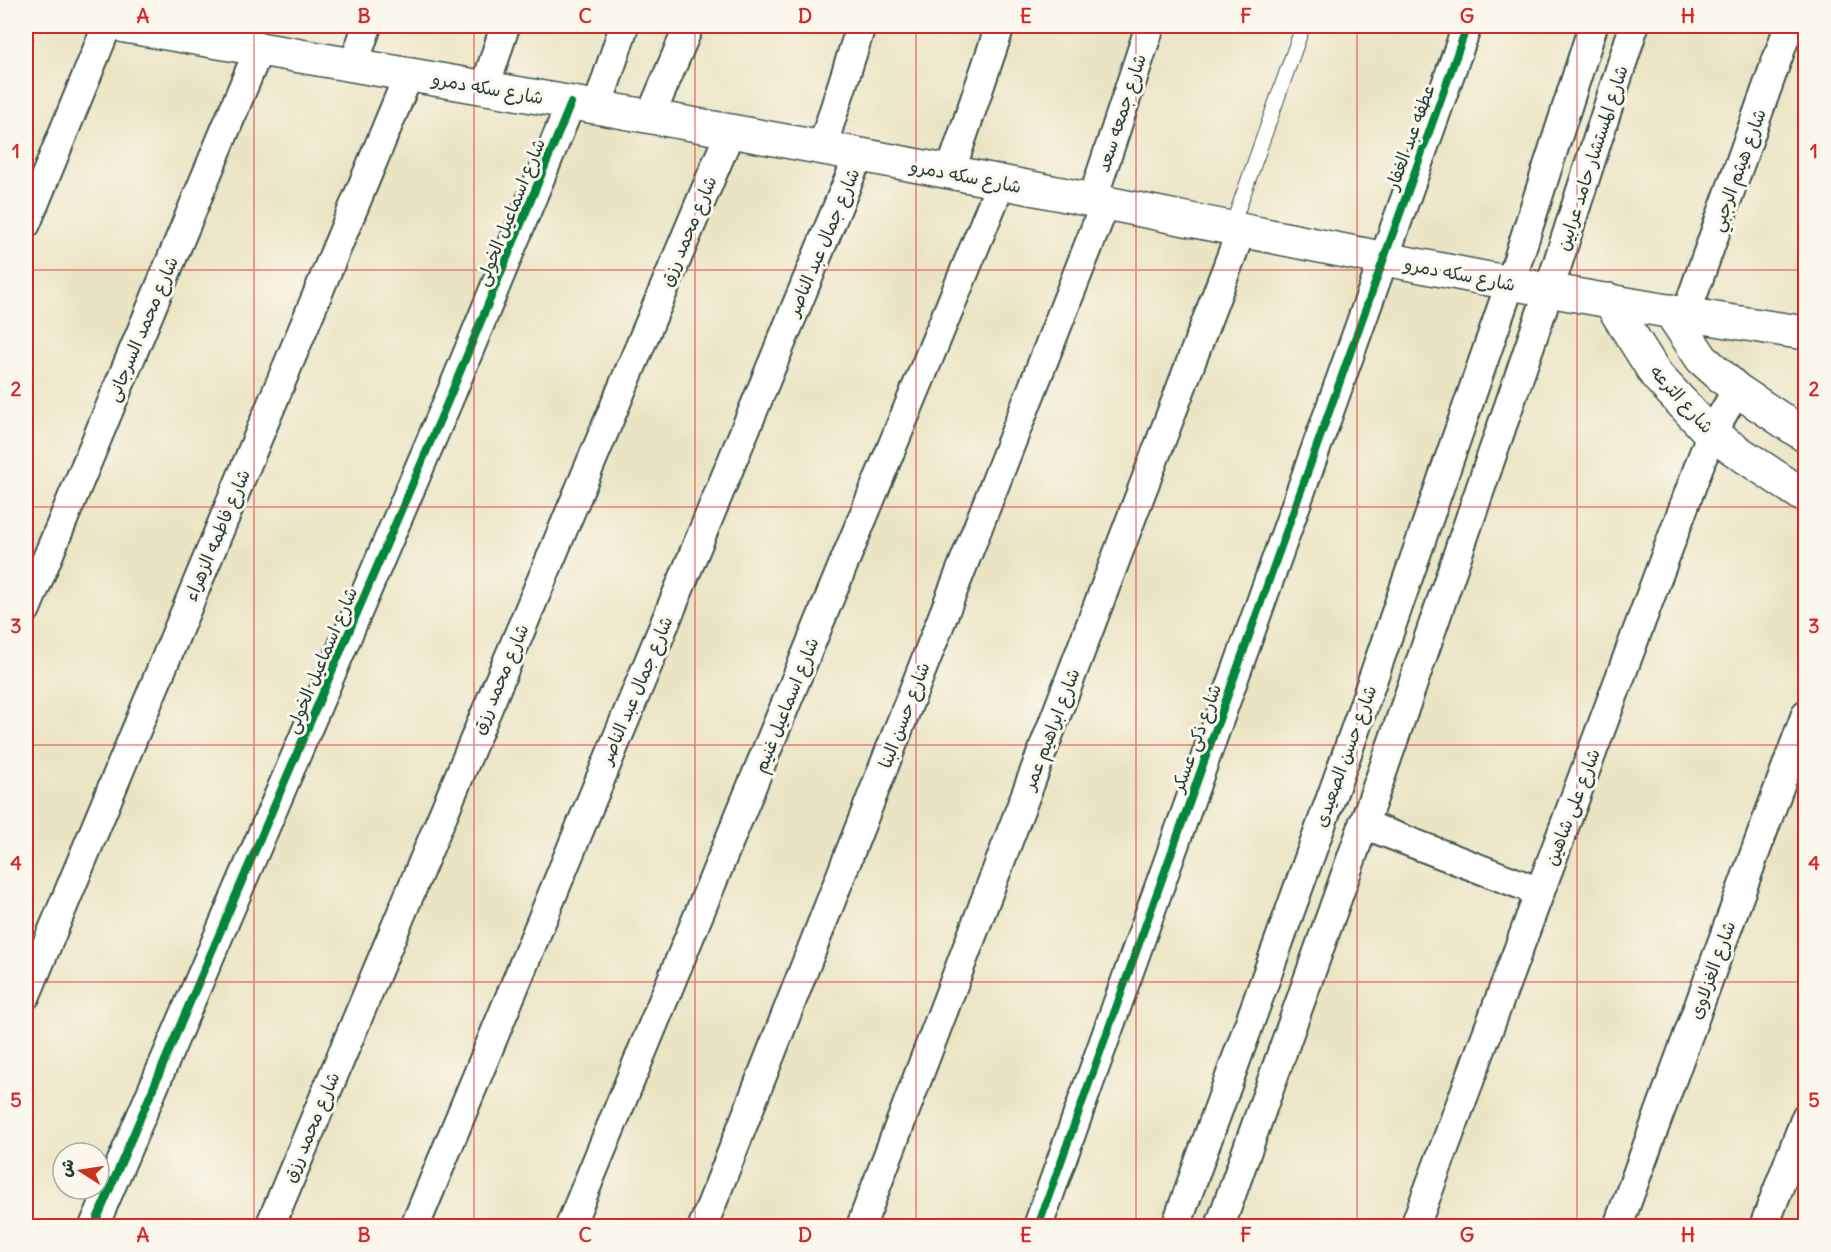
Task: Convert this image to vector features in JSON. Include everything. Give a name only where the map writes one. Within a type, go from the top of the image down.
[{"type":"main road","name":"شارع سكه دمرو","points":[[125,26],[354,64],[822,148],[1510,284],[1805,330]]},
{"type":"main road","name":"شارع الترعه","points":[[1609,300],[1657,376],[1711,434],[1806,497]]},
{"type":"main road","points":[[1678,312],[1702,359],[1737,390],[1806,435]]},
{"type":"street","points":[[26,224],[107,26]]},
{"type":"street","points":[[354,64],[367,26]]},
{"type":"street","points":[[485,88],[505,26]]},
{"type":"street","name":"شارع اسماعيل الخولى","points":[[94,1227],[448,401],[584,106],[624,26]]},
{"type":"street","points":[[650,117],[689,26]]},
{"type":"street","points":[[822,148],[861,26]]},
{"type":"street","points":[[950,173],[1000,26]]},
{"type":"street","name":"شارع جمعه سعد","points":[[1099,203],[1150,26]]},
{"type":"street","name":"عطفه عبد الغفار","points":[[1382,259],[1467,26]]},
{"type":"street","points":[[1510,284],[1593,26]]},
{"type":"street","name":"شارع المستشار حامد عرابين","points":[[1549,290],[1634,26]]},
{"type":"street","name":"شارع هيثم الرجبي","points":[[1678,312],[1789,26]]},
{"type":"street","name":"شارع محمد السرجانى","points":[[26,609],[259,49]]},
{"type":"street","name":"شارع فاطمه الزهراء","points":[[26,995],[410,74]]},
{"type":"street","name":"شارع محمد رزق","points":[[270,1227],[730,132]]},
{"type":"street","name":"شارع جمال عبد الناصر","points":[[415,1227],[859,155]]},
{"type":"street","name":"شارع اسماعيل غنيم","points":[[570,1227],[1001,183]]},
{"type":"street","name":"شارع حسن البنا","points":[[703,1227],[1099,203]]},
{"type":"street","name":"شارع ابراهيم عمر","points":[[861,1227],[1236,230]]},
{"type":"street","name":"شارع ذكى عسكر","points":[[1038,1227],[1382,259]]},
{"type":"street","name":"شارع حسن الصعيدى","points":[[1176,1227],[1345,759],[1510,284]]},
{"type":"street","points":[[1220,1227],[1382,773],[1549,290]]},
{"type":"street","name":"شارع على شاهين","points":[[1415,1227],[1711,434],[1737,390]]},
{"type":"street","name":"شارع الغزلاوى","points":[[1618,1227],[1806,714]]},
{"type":"street","points":[[1345,759],[1382,773]]},
{"type":"street","points":[[1363,824],[1540,892]]},
{"type":"street","points":[[1764,1227],[1806,1116]]},
{"type":"lane","points":[[1236,230],[1303,26]]},
{"type":"cycle path","points":[[1038,1226],[1467,26]]},
{"type":"cycle path","points":[[94,1226],[448,401],[571,103]]}]
